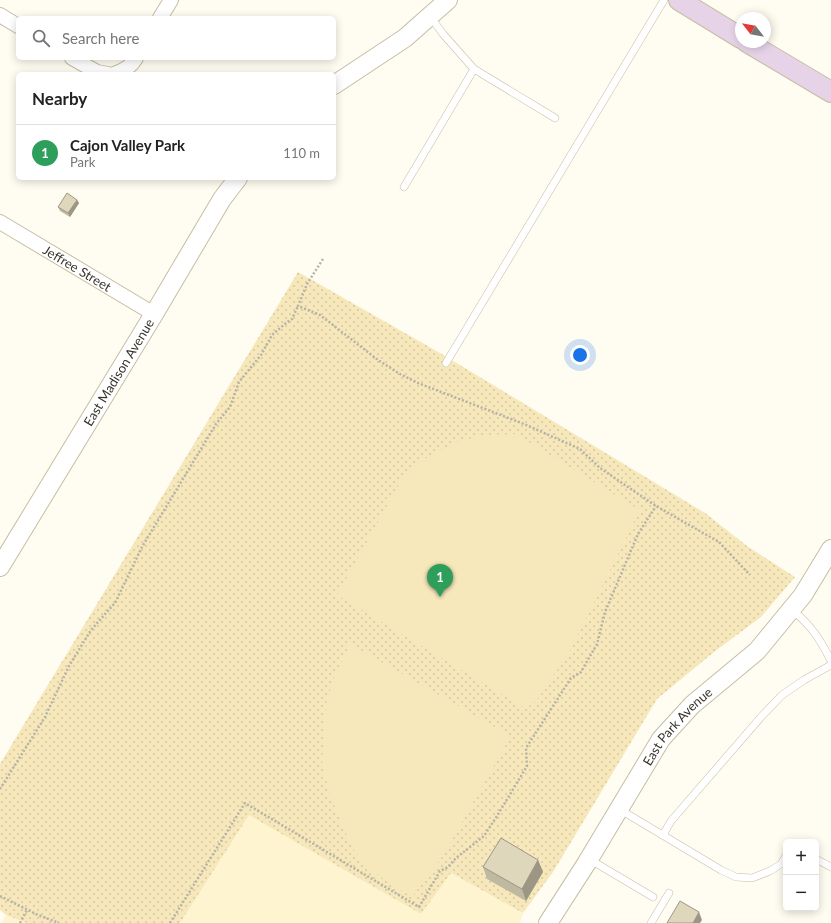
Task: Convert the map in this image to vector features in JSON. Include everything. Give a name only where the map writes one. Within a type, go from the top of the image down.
[{"type":"main road","points":[[679,0],[735,34]]},
{"type":"main road","points":[[758,48],[831,92]]},
{"type":"street","points":[[161,16],[171,0]]},
{"type":"street","points":[[336,84],[405,38],[430,16],[444,1]]},
{"type":"street","points":[[0,15],[16,25]]},
{"type":"street","points":[[76,60],[97,72]]},
{"type":"street","points":[[121,72],[124,71],[135,60]]},
{"type":"street","name":"East Madison Avenue","points":[[0,567],[222,199],[236,180]]},
{"type":"street","name":"Jeffree Street","points":[[0,222],[154,314]]},
{"type":"street","name":"East Park Avenue","points":[[548,923],[661,739],[692,704],[757,652],[803,595],[831,549]]},
{"type":"lane","points":[[446,363],[664,0]]},
{"type":"lane","points":[[430,16],[443,34],[474,69],[555,118]]},
{"type":"lane","points":[[404,187],[474,69]]},
{"type":"lane","points":[[792,610],[805,620],[812,628],[831,661]]},
{"type":"lane","points":[[663,835],[671,821],[761,717],[782,695],[804,680],[831,666]]},
{"type":"lane","points":[[619,809],[721,870],[736,877],[752,878],[770,872],[783,861]]},
{"type":"lane","points":[[588,859],[653,897]]},
{"type":"lane","points":[[819,861],[831,867]]},
{"type":"lane","points":[[651,923],[669,893]]},
{"type":"path","points":[[0,789],[45,717],[69,666],[91,630],[115,603],[146,540],[216,424],[230,407],[239,382],[262,355],[272,335],[292,319],[307,284],[323,259]]},
{"type":"path","points":[[298,306],[320,315],[378,360],[400,374],[418,383],[524,424],[580,449],[600,468],[656,506],[719,542],[750,575]]},
{"type":"path","points":[[170,923],[245,803],[419,906],[440,871],[448,867],[456,858],[484,836],[527,766],[526,748],[571,678],[581,672],[597,644],[605,612],[638,534],[656,506]]},
{"type":"path","points":[[0,896],[59,923]]},
{"type":"path","points":[[20,923],[28,910]]},
{"type":"shaded area","points":[[298,272],[440,353],[705,513],[747,546],[795,577],[761,617],[714,652],[657,699],[553,872],[523,913],[451,873],[421,914],[249,815],[180,923],[27,923],[6,915],[0,910],[0,764]]},
{"type":"shaded area","points":[[516,434],[640,510],[570,651],[537,700],[526,709],[337,595],[402,479],[424,459],[456,442],[485,435]]},
{"type":"shaded area","points":[[350,644],[511,736],[443,856],[412,897],[386,881],[371,869],[352,848],[329,793],[322,761],[326,703],[334,677]]},
{"type":"shaded area","points":[[249,814],[421,914],[451,873],[523,913],[520,923],[180,923]]},
{"type":"shaded area","points":[[6,915],[27,923],[1,923]]},
{"type":"building","points":[[67,193],[77,200],[68,213],[58,207]]},
{"type":"building","points":[[501,838],[538,860],[522,889],[483,867]]},
{"type":"building","points":[[680,901],[699,912],[693,923],[667,923]]},
{"type":"place","name":"Cajon Valley Park","points":[[440,597]]}]
